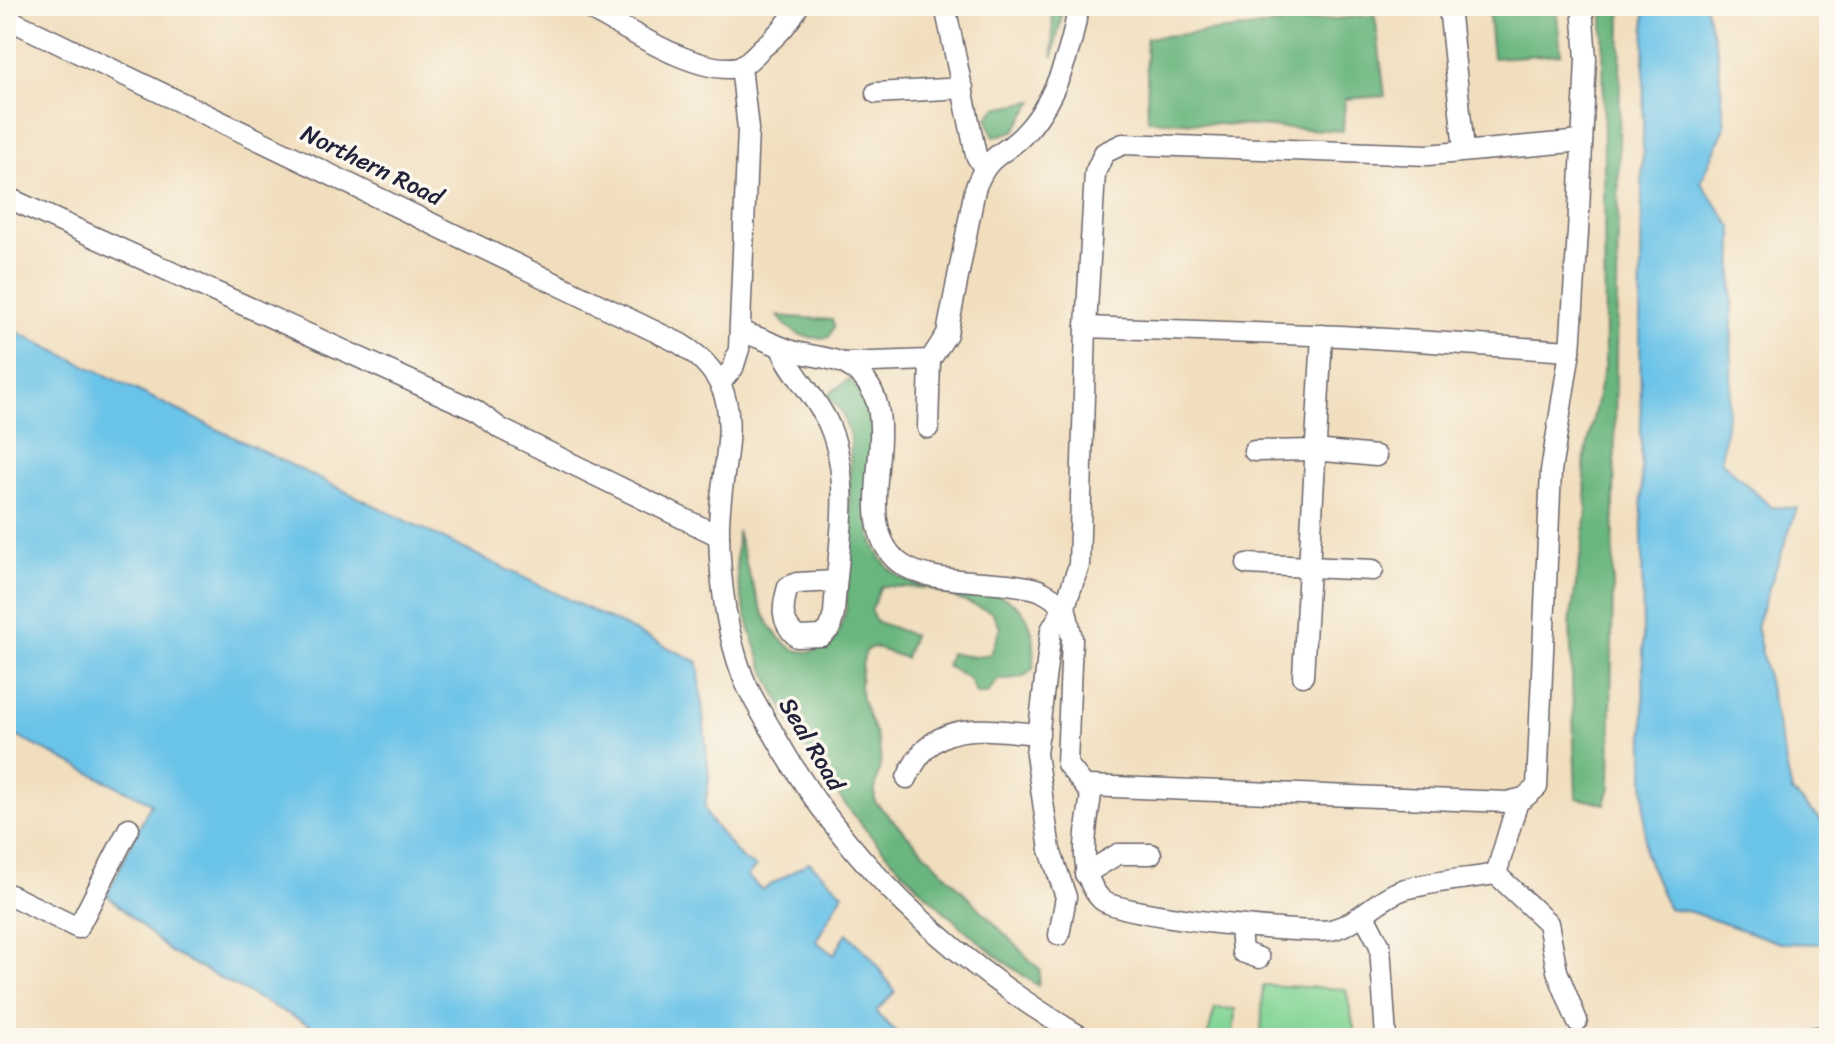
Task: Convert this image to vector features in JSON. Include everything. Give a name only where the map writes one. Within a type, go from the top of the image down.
[{"type":"street","points":[[584,6],[703,65],[741,66],[779,34],[798,6]]},
{"type":"street","points":[[945,6],[976,155],[983,167]]},
{"type":"street","points":[[928,428],[930,360],[947,334],[975,189],[983,167],[1026,132],[1049,98],[1078,6]]},
{"type":"street","points":[[1449,6],[1464,150]]},
{"type":"street","points":[[1496,874],[1518,801],[1537,787],[1551,471],[1570,351],[1586,59],[1582,6]]},
{"type":"street","name":"Northern Road","points":[[6,18],[679,343],[716,374]]},
{"type":"street","points":[[716,374],[733,368],[740,332],[748,129],[741,66]]},
{"type":"street","points":[[876,93],[963,88]]},
{"type":"street","points":[[1059,935],[1066,897],[1048,837],[1036,754],[1051,630],[1065,606],[1079,565],[1086,327],[1095,173],[1104,153],[1123,144],[1428,155],[1582,141]]},
{"type":"street","points":[[6,197],[475,410],[501,429],[719,536]]},
{"type":"street","points":[[1086,327],[1322,335],[1570,351]]},
{"type":"street","points":[[740,332],[781,348],[844,363],[897,364],[930,360]]},
{"type":"street","points":[[1303,676],[1322,335]]},
{"type":"street","points":[[781,348],[814,394],[831,428],[840,460],[836,581]]},
{"type":"street","points":[[844,363],[865,382],[878,410],[881,437],[877,520],[883,542],[897,561],[923,573],[1038,590],[1065,606],[1072,638],[1067,764],[1088,786],[1091,794],[1085,874],[1103,901],[1131,912],[1212,920],[1240,927],[1305,932],[1333,929],[1364,915],[1378,902],[1405,889],[1496,874]]},
{"type":"street","points":[[865,382],[897,364]]},
{"type":"street","name":"Seal Road","points":[[716,374],[729,409],[719,536],[727,619],[745,681],[793,769],[833,827],[922,922],[975,967],[1083,1038]]},
{"type":"street","points":[[1254,451],[1315,450],[1376,456]]},
{"type":"street","points":[[1247,564],[1373,570]]},
{"type":"street","points":[[907,778],[915,761],[935,738],[971,729],[1039,734]]},
{"type":"street","points":[[1088,786],[1518,801]]},
{"type":"street","points":[[6,893],[78,928],[129,828]]},
{"type":"street","points":[[1085,874],[1118,854],[1151,854]]},
{"type":"street","points":[[1496,874],[1548,923],[1557,971],[1577,1021]]},
{"type":"street","points":[[1364,915],[1380,946],[1386,1038]]},
{"type":"street","points":[[1240,927],[1242,952],[1259,958]]},
{"type":"street","points":[[1810,1038],[1829,1036]]},
{"type":"green space","points":[[1052,6],[1063,9],[1053,57]]},
{"type":"green space","points":[[1488,6],[1556,6],[1561,54],[1493,58]]},
{"type":"green space","points":[[1603,6],[1621,6],[1610,787],[1605,804],[1576,798],[1570,623],[1587,513],[1584,462],[1605,362]]},
{"type":"green space","points":[[1375,15],[1385,96],[1345,99],[1343,131],[1148,120],[1146,38]]},
{"type":"green space","points":[[1034,101],[1014,131],[994,137],[987,118],[996,108]]},
{"type":"green space","points":[[778,316],[832,320],[834,327],[829,337],[806,337],[794,332]]},
{"type":"green space","points":[[850,379],[866,404],[872,422],[874,441],[868,518],[878,554],[891,570],[911,582],[1006,599],[1023,611],[1032,634],[1033,670],[1022,677],[998,680],[987,694],[976,694],[969,678],[946,666],[950,653],[975,657],[991,654],[1000,627],[992,612],[929,588],[881,586],[871,611],[875,621],[913,635],[905,658],[873,647],[866,650],[861,669],[861,695],[880,753],[875,802],[1040,970],[1038,986],[940,907],[849,810],[778,699],[754,640],[737,574],[737,531],[761,607],[782,641],[796,650],[813,651],[836,639],[846,610],[851,439],[841,411],[827,395]]},
{"type":"green space","points":[[1263,985],[1346,989],[1356,1038],[1261,1038]]},
{"type":"green space","points":[[1215,1008],[1235,1009],[1233,1038],[1207,1038]]},
{"type":"water","points":[[1645,6],[1705,6],[1717,50],[1725,127],[1701,182],[1733,229],[1731,386],[1721,461],[1771,507],[1797,508],[1756,626],[1792,792],[1829,828],[1829,944],[1780,943],[1691,912],[1668,908],[1645,854],[1640,327]]},
{"type":"water","points":[[6,327],[698,662],[709,777],[705,807],[709,819],[741,858],[756,867],[747,876],[762,890],[809,862],[843,893],[816,941],[834,955],[847,933],[871,957],[895,992],[877,1010],[878,1015],[903,1038],[334,1038],[170,952],[107,895],[151,803],[6,731]]}]
